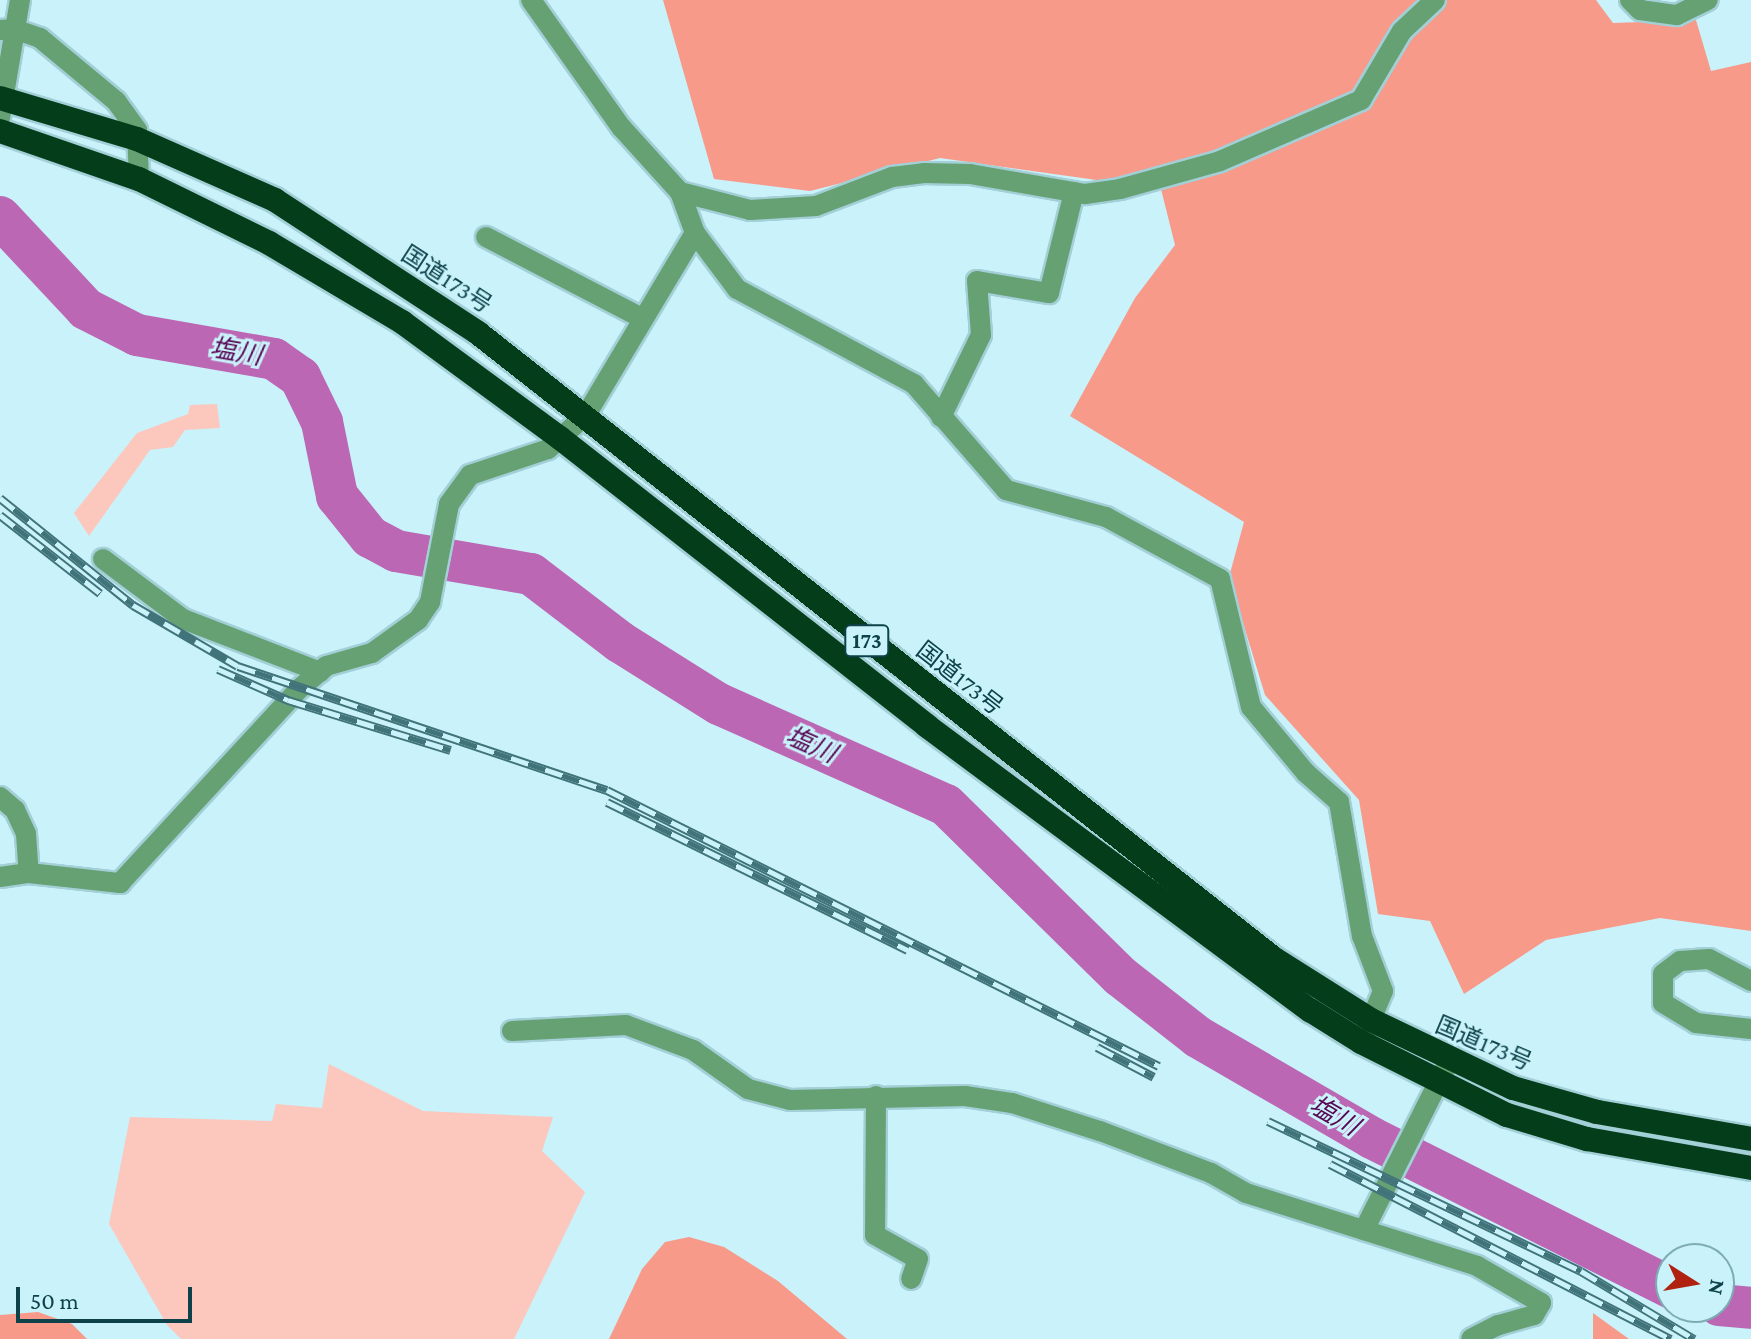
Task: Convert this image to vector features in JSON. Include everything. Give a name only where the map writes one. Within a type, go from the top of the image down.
[{"type":"highway","name":"国道173号","points":[[1,105],[137,139],[275,200],[478,333],[1366,1031],[1437,1083],[1507,1115],[1587,1139],[1751,1168]]},
{"type":"highway","name":"国道173号","points":[[0,131],[139,179],[269,243],[402,322],[560,438],[940,735],[1310,1010],[1513,1088],[1597,1112],[1751,1139]]},
{"type":"street","points":[[1,105],[7,29],[20,0]]},
{"type":"street","points":[[531,0],[621,127],[680,192],[695,233],[737,289],[914,384],[1006,490],[1106,517],[1220,579],[1251,707],[1306,773],[1339,802],[1362,936],[1383,991],[1366,1031]]},
{"type":"street","points":[[680,192],[750,210],[816,206],[892,177],[924,173],[970,174],[1074,192],[1120,189],[1220,161],[1361,100],[1402,31],[1435,0]]},
{"type":"street","points":[[1630,0],[1640,10],[1677,15],[1708,0]]},
{"type":"street","points":[[7,29],[40,38],[116,101],[137,130],[139,179]]},
{"type":"street","points":[[941,417],[981,335],[977,281],[1049,293],[1074,192]]},
{"type":"street","points":[[0,877],[29,873],[120,883],[261,726],[320,672],[372,653],[418,620],[430,602],[449,504],[470,475],[517,461],[560,438],[586,415],[640,317],[695,233]]},
{"type":"street","points":[[486,237],[640,317]]},
{"type":"street","points":[[103,559],[183,619],[320,672]]},
{"type":"street","points":[[0,797],[15,810],[26,834],[29,873]]},
{"type":"street","points":[[1751,981],[1709,959],[1680,961],[1663,974],[1663,1003],[1696,1023],[1751,1029]]},
{"type":"street","points":[[512,1031],[626,1025],[693,1050],[748,1089],[790,1100],[965,1096],[1012,1103],[1202,1170],[1246,1193],[1477,1266],[1541,1303],[1534,1315],[1498,1325],[1471,1339]]},
{"type":"street","points":[[1364,1230],[1412,1127],[1449,1061]]},
{"type":"street","points":[[876,1096],[875,1235],[918,1259],[911,1279]]},
{"type":"shaded area","points":[[663,0],[1596,0],[1613,23],[1696,20],[1711,71],[1751,62],[1751,931],[1660,918],[1546,940],[1464,994],[1430,921],[1378,914],[1359,800],[1265,695],[1229,577],[1244,522],[1070,416],[1135,298],[1175,245],[1161,189],[940,158],[810,191],[714,179]]},
{"type":"shaded area","points":[[217,404],[220,428],[185,430],[173,447],[150,450],[89,536],[74,513],[137,433],[188,414],[190,405]]},
{"type":"shaded area","points":[[329,1064],[423,1111],[553,1117],[542,1151],[585,1192],[514,1339],[181,1339],[167,1325],[109,1224],[130,1117],[272,1121],[276,1104],[322,1108]]},
{"type":"shaded area","points":[[689,1237],[724,1247],[778,1281],[847,1339],[609,1339],[642,1269],[665,1242]]},
{"type":"shaded area","points":[[38,1312],[72,1324],[87,1339],[0,1339],[0,1315]]},
{"type":"shaded area","points":[[1593,1313],[1629,1339],[1593,1339]]},
{"type":"waterway","name":"塩川","points":[[0,217],[86,309],[137,335],[274,359],[300,377],[322,422],[337,496],[370,537],[396,551],[531,574],[620,642],[719,704],[946,805],[1120,976],[1198,1037],[1372,1138],[1655,1280]]},
{"type":"waterway","name":"塩川","points":[[1735,1306],[1751,1308]]},
{"type":"railway","points":[[0,498],[133,605],[238,666],[607,790],[1159,1066]]},
{"type":"railway","points":[[0,515],[100,593]]},
{"type":"railway","points":[[218,669],[288,700],[451,750]]},
{"type":"railway","points":[[607,802],[908,950]]},
{"type":"railway","points":[[1097,1047],[1154,1077]]},
{"type":"railway","points":[[1268,1121],[1581,1271],[1694,1339]]},
{"type":"railway","points":[[1330,1164],[1671,1339]]}]
